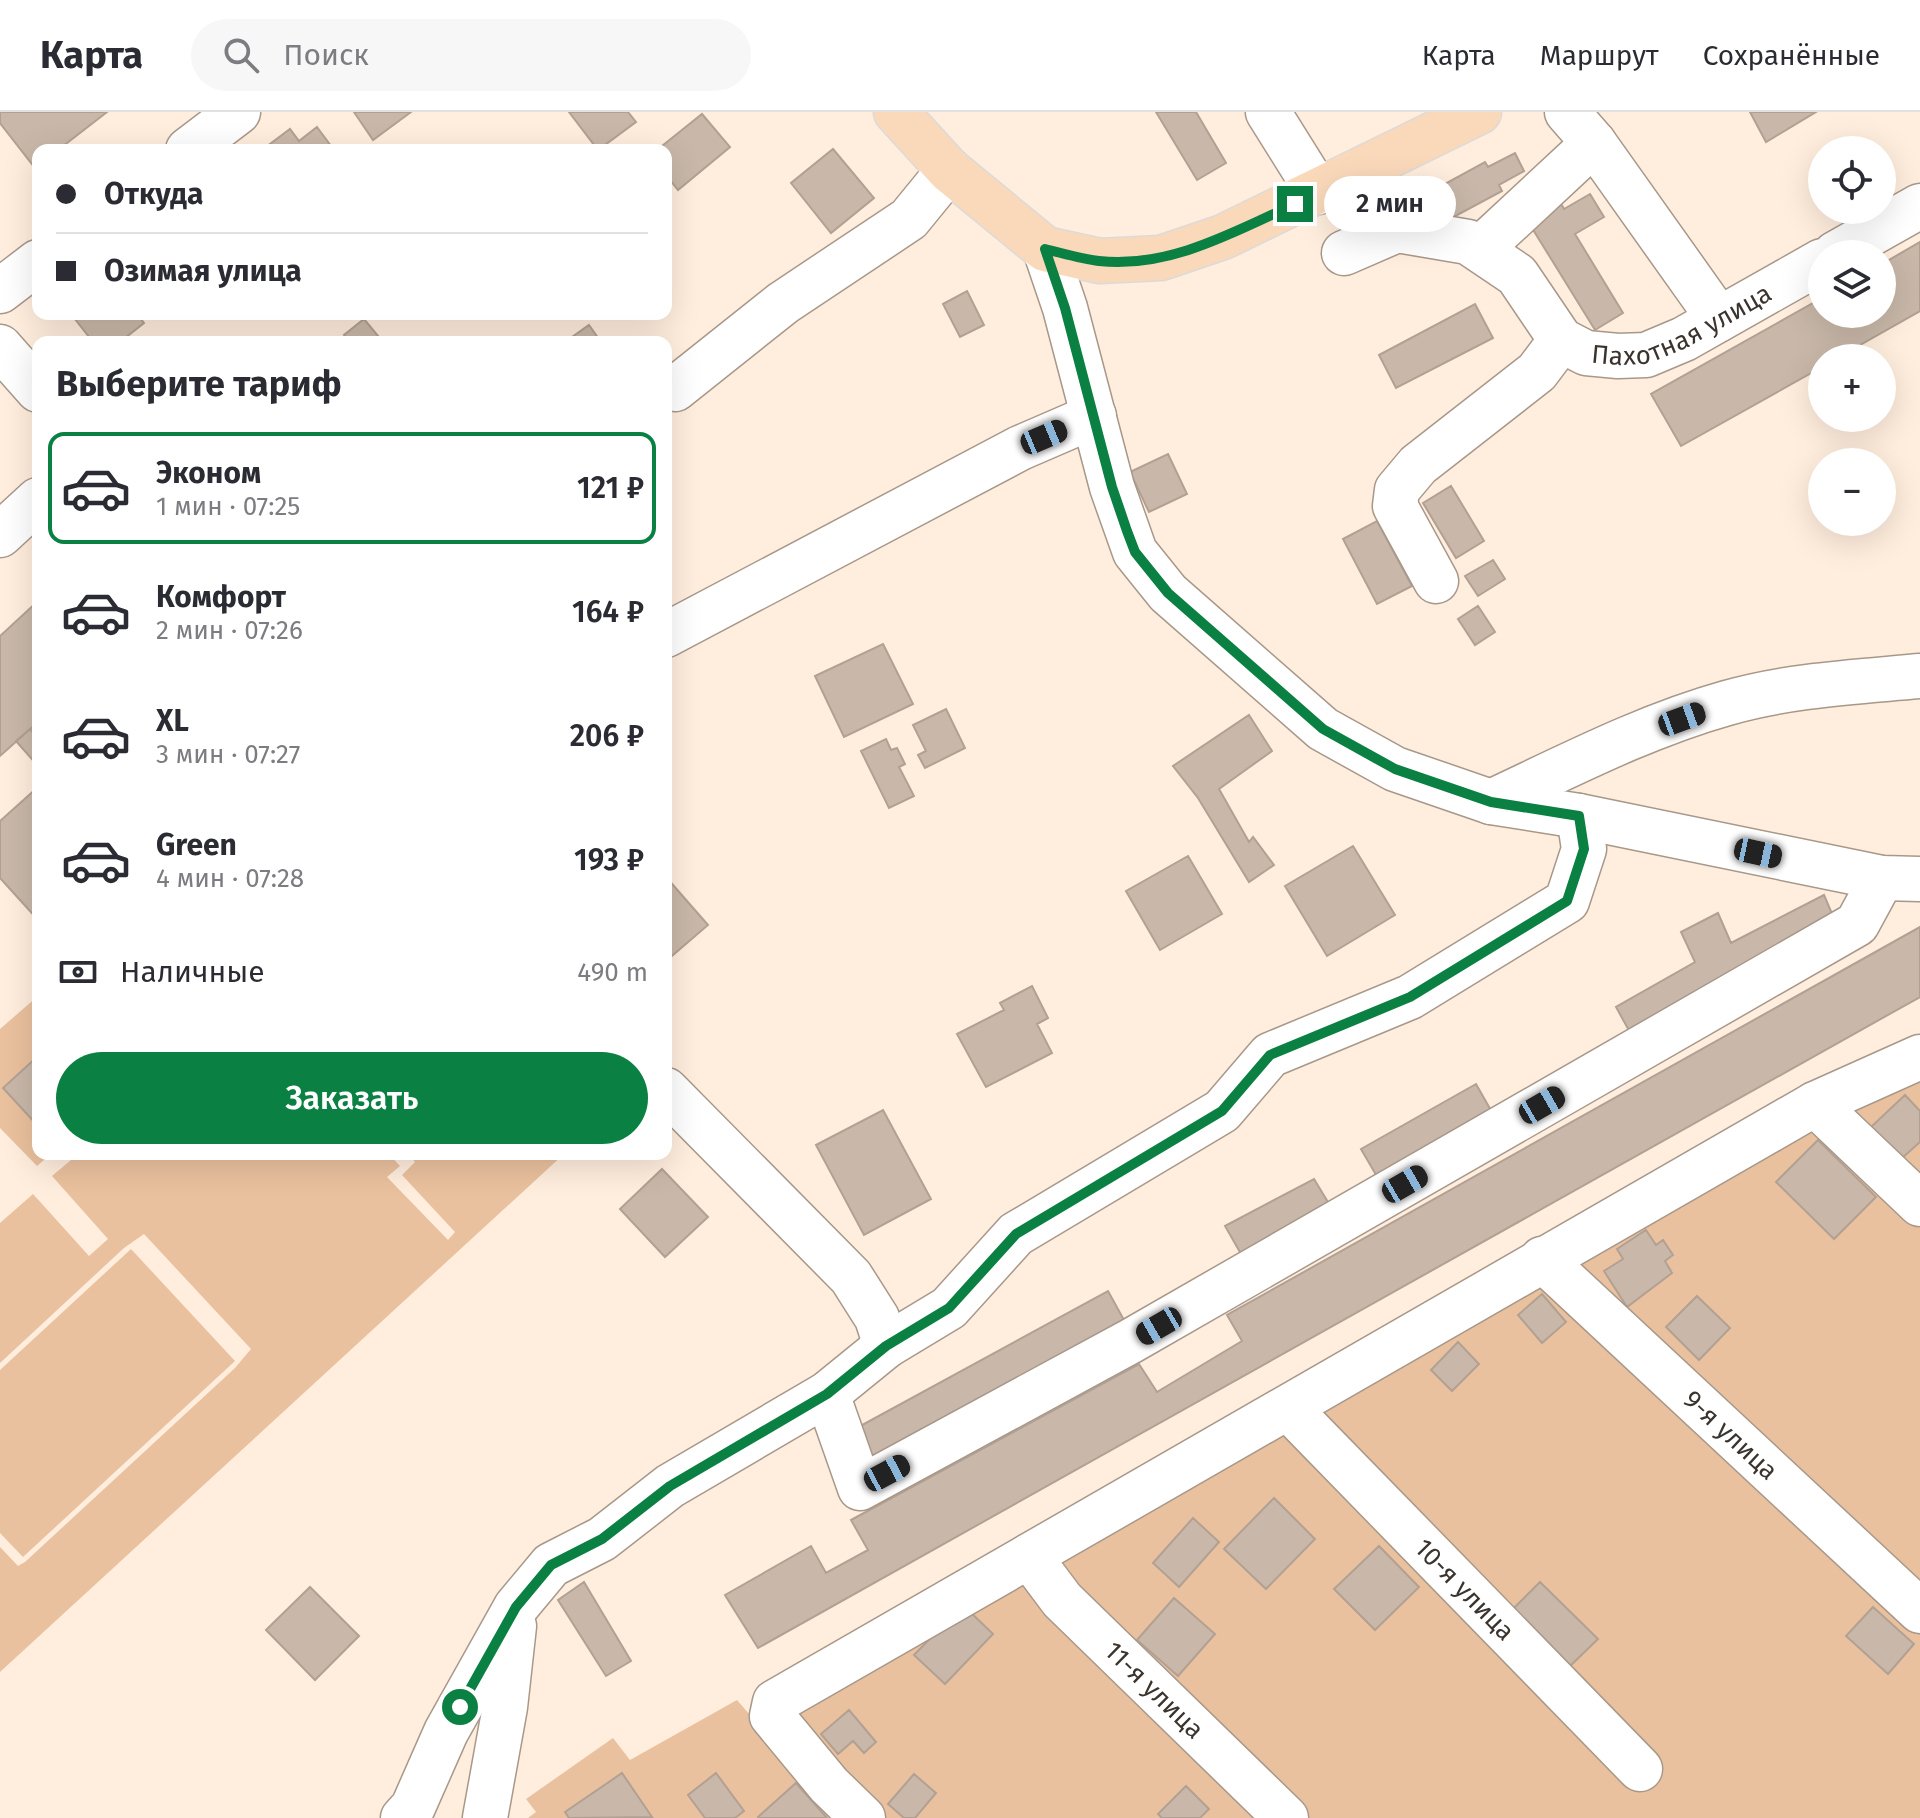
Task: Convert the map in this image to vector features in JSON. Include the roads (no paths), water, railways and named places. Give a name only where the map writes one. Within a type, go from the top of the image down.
[{"type":"main road","points":[[896,112],[949,170],[1045,249],[1100,261],[1161,258],[1223,237],[1479,112]]},
{"type":"street","points":[[196,144],[238,112]]},
{"type":"street","points":[[1268,112],[1318,192]]},
{"type":"street","points":[[1480,249],[1581,127],[1719,319]]},
{"type":"street","points":[[675,389],[783,303],[909,219],[949,170]]},
{"type":"street","points":[[1860,240],[1920,206]]},
{"type":"street","name":"Пахотная улица","points":[[1344,253],[1397,230],[1468,242],[1517,275],[1561,340],[1586,353],[1646,355],[1719,319],[1808,269]]},
{"type":"street","points":[[1045,249],[1065,308],[1112,487],[1135,552],[1168,593],[1323,729],[1395,769],[1491,802],[1579,816],[1901,879]]},
{"type":"street","points":[[0,291],[32,267]]},
{"type":"street","points":[[1436,581],[1395,506],[1397,490],[1418,465],[1537,372],[1561,340]]},
{"type":"street","points":[[0,347],[32,383]]},
{"type":"street","points":[[672,632],[1020,448],[1094,416]]},
{"type":"street","points":[[0,535],[32,506]]},
{"type":"street","points":[[1491,802],[1588,757],[1726,703],[1800,686],[1920,676]]},
{"type":"street","points":[[403,1818],[413,1807],[446,1732],[516,1607],[551,1565],[602,1539],[670,1486],[827,1394],[886,1346],[949,1308],[1016,1234],[1222,1111],[1270,1055],[1410,997],[1567,901],[1584,849],[1579,816]]},
{"type":"street","points":[[827,1394],[860,1488],[1145,1334],[1857,924],[1901,879]]},
{"type":"street","points":[[863,1818],[829,1785],[772,1716],[771,1707],[1815,1104],[1920,1057]]},
{"type":"street","points":[[672,1096],[851,1277],[877,1318],[886,1346]]},
{"type":"street","points":[[1815,1104],[1920,1204]]},
{"type":"street","name":"9-я улица","points":[[1542,1259],[1920,1611]]},
{"type":"street","name":"10-я улица","points":[[1289,1409],[1640,1769]]},
{"type":"street","name":"11-я улица","points":[[1029,1556],[1062,1600],[1286,1818]]},
{"type":"street","points":[[485,1818],[505,1707],[516,1607]]}]
